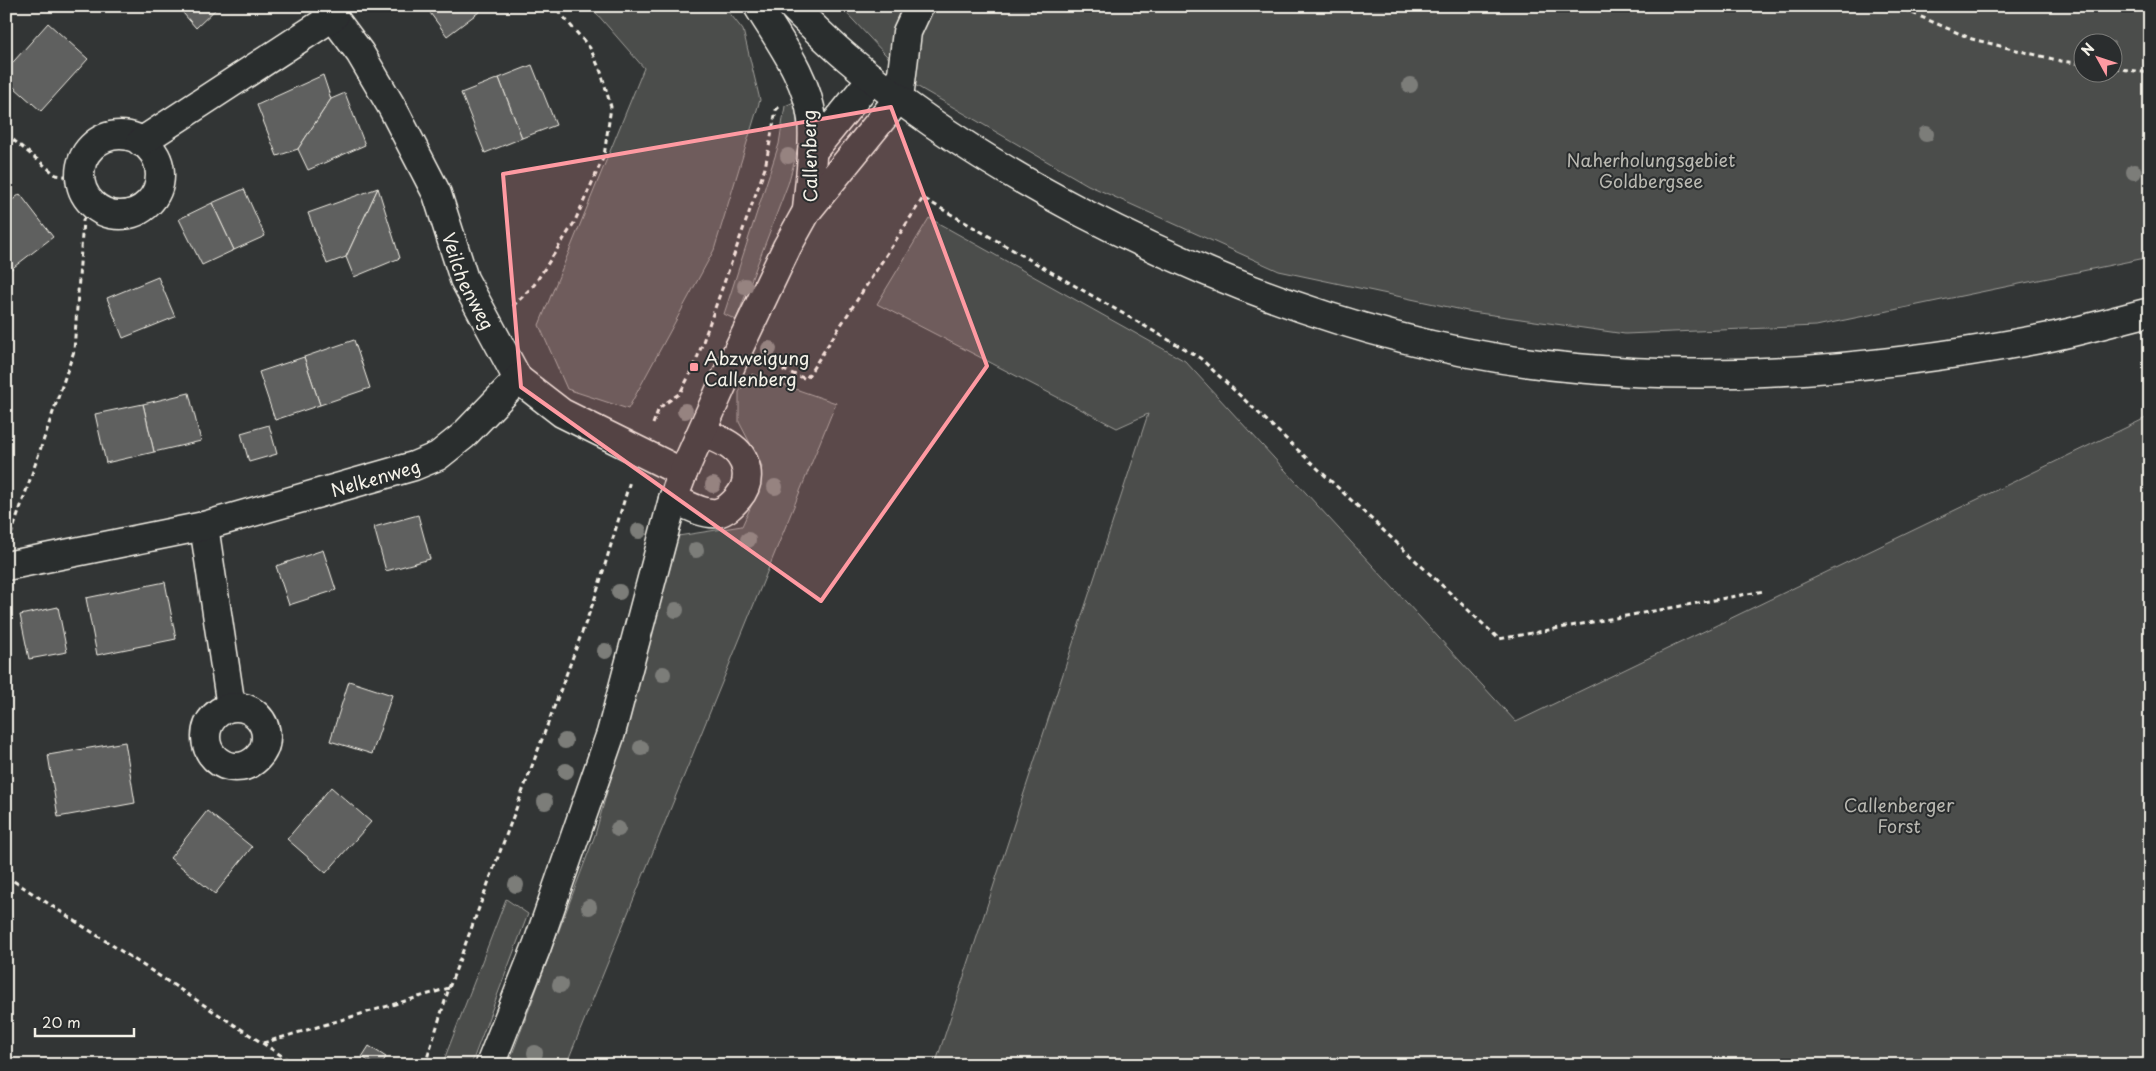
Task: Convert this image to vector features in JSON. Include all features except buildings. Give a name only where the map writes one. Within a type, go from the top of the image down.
[{"type":"street","name":"Callenberg","points":[[758,6],[793,61],[812,118],[812,152],[807,211]]},
{"type":"street","points":[[792,6],[850,61],[872,78],[983,158],[1016,176],[1111,227],[1174,258],[1242,286],[1325,316],[1404,339],[1488,357],[1576,368],[1687,374],[1808,370],[1932,357],[2034,339],[2150,312]]},
{"type":"street","points":[[899,98],[907,32],[919,6]]},
{"type":"street","name":"Veilchenweg","points":[[141,142],[329,11],[360,53],[393,109],[437,194],[464,279],[518,379],[562,413],[683,473]]},
{"type":"street","points":[[812,152],[872,78]]},
{"type":"street","name":"Callenberg","points":[[807,211],[899,98]]},
{"type":"street","points":[[118,136],[134,138],[147,146],[156,158],[160,173],[158,189],[150,202],[137,212],[122,215],[107,213],[93,205],[84,193],[80,178],[83,162],[90,148],[103,139],[118,136]]},
{"type":"street","points":[[490,1065],[537,946],[611,733],[673,499],[737,352],[787,247],[807,211]]},
{"type":"street","name":"Nelkenweg","points":[[6,566],[204,526],[414,466],[438,456],[463,436],[518,379]]},
{"type":"street","points":[[673,499],[706,512],[717,513],[730,508],[743,493],[748,478],[745,464],[739,455],[730,446],[702,432]]},
{"type":"street","points":[[204,526],[231,707]]},
{"type":"path","points":[[490,329],[534,285],[574,223],[604,156],[611,107],[601,72],[590,48],[554,6]]},
{"type":"path","points":[[1896,6],[1972,39],[2074,63]]},
{"type":"path","points":[[2124,69],[2150,73]]},
{"type":"path","points":[[425,1065],[450,988],[596,596],[630,481],[659,408],[680,393],[694,367],[765,168],[776,110],[787,99],[805,93]]},
{"type":"path","points":[[6,134],[56,175],[80,178]]},
{"type":"path","points":[[737,352],[806,379],[923,198],[1200,358],[1499,638],[1764,591]]},
{"type":"path","points":[[10,538],[74,351],[82,220],[93,205]]},
{"type":"path","points":[[6,876],[296,1065]]},
{"type":"path","points":[[262,1043],[450,988]]},
{"type":"highlighted area","points":[[891,107],[987,366],[821,601],[521,387],[503,174]]},
{"type":"green space","points":[[590,6],[724,6],[743,30],[760,100],[714,250],[628,409],[567,389],[539,325],[644,68]]},
{"type":"green space","name":"Naherholungsgebiet Goldbergsee","points":[[840,6],[2150,6],[2150,257],[1816,326],[1625,334],[1472,312],[1279,271],[1088,185],[913,84]]},
{"type":"green space","points":[[794,102],[800,142],[788,184],[736,320],[724,314],[779,144],[785,106]]},
{"type":"green space","name":"Callenberger Forst","points":[[929,218],[1185,361],[1516,722],[2150,416],[2150,1065],[935,1065],[1148,414],[1117,428],[877,304]]},
{"type":"green space","points":[[752,374],[836,403],[566,1065],[508,1065],[595,835],[678,536],[742,526],[758,491],[762,466],[739,422],[739,392]]},
{"type":"green space","points":[[506,899],[528,914],[471,1065],[442,1065]]},
{"type":"place","name":"Abzweigung Callenberg","points":[[694,367]]}]
